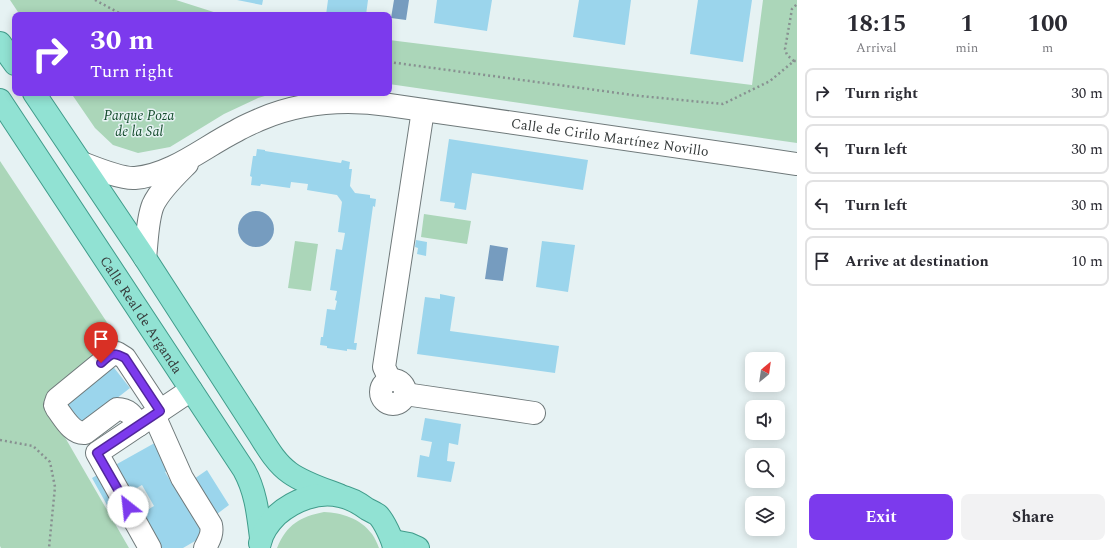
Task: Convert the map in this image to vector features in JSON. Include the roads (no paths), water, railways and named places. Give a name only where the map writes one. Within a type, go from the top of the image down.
[{"type":"main road","points":[[0,42],[12,60]]},
{"type":"main road","points":[[36,96],[145,258],[279,463],[290,473],[302,480],[354,500],[378,516],[394,544],[409,544],[418,548]]},
{"type":"main road","name":"Calle Real de Arganda","points":[[0,100],[244,470],[250,482],[258,510],[260,543]]},
{"type":"main road","points":[[260,543],[272,520],[285,508],[303,499],[321,495],[339,495]]},
{"type":"street","name":"Calle de Cirilo Martínez Novillo","points":[[82,163],[105,172],[133,178],[156,173],[197,154],[236,130],[292,109],[347,102],[371,102],[797,164]]},
{"type":"street","points":[[423,110],[384,367],[397,387],[534,413]]},
{"type":"street","name":"Calle de Cirilo Martínez Novillo","points":[[145,258],[148,229],[153,205],[167,184],[197,154]]},
{"type":"street","points":[[150,548],[97,453],[191,390]]},
{"type":"street","points":[[151,417],[182,478],[211,525],[211,536],[205,548]]},
{"type":"water","points":[[394,0],[409,0],[406,20],[392,18]]},
{"type":"water","points":[[260,211],[269,216],[273,222],[273,236],[269,242],[260,247],[252,247],[243,242],[239,236],[238,225],[243,216],[249,212]]},
{"type":"water","points":[[490,245],[508,248],[503,281],[485,279]]},
{"type":"park label","name":"Parque Poza de la Sal","points":[[139,124]]}]
